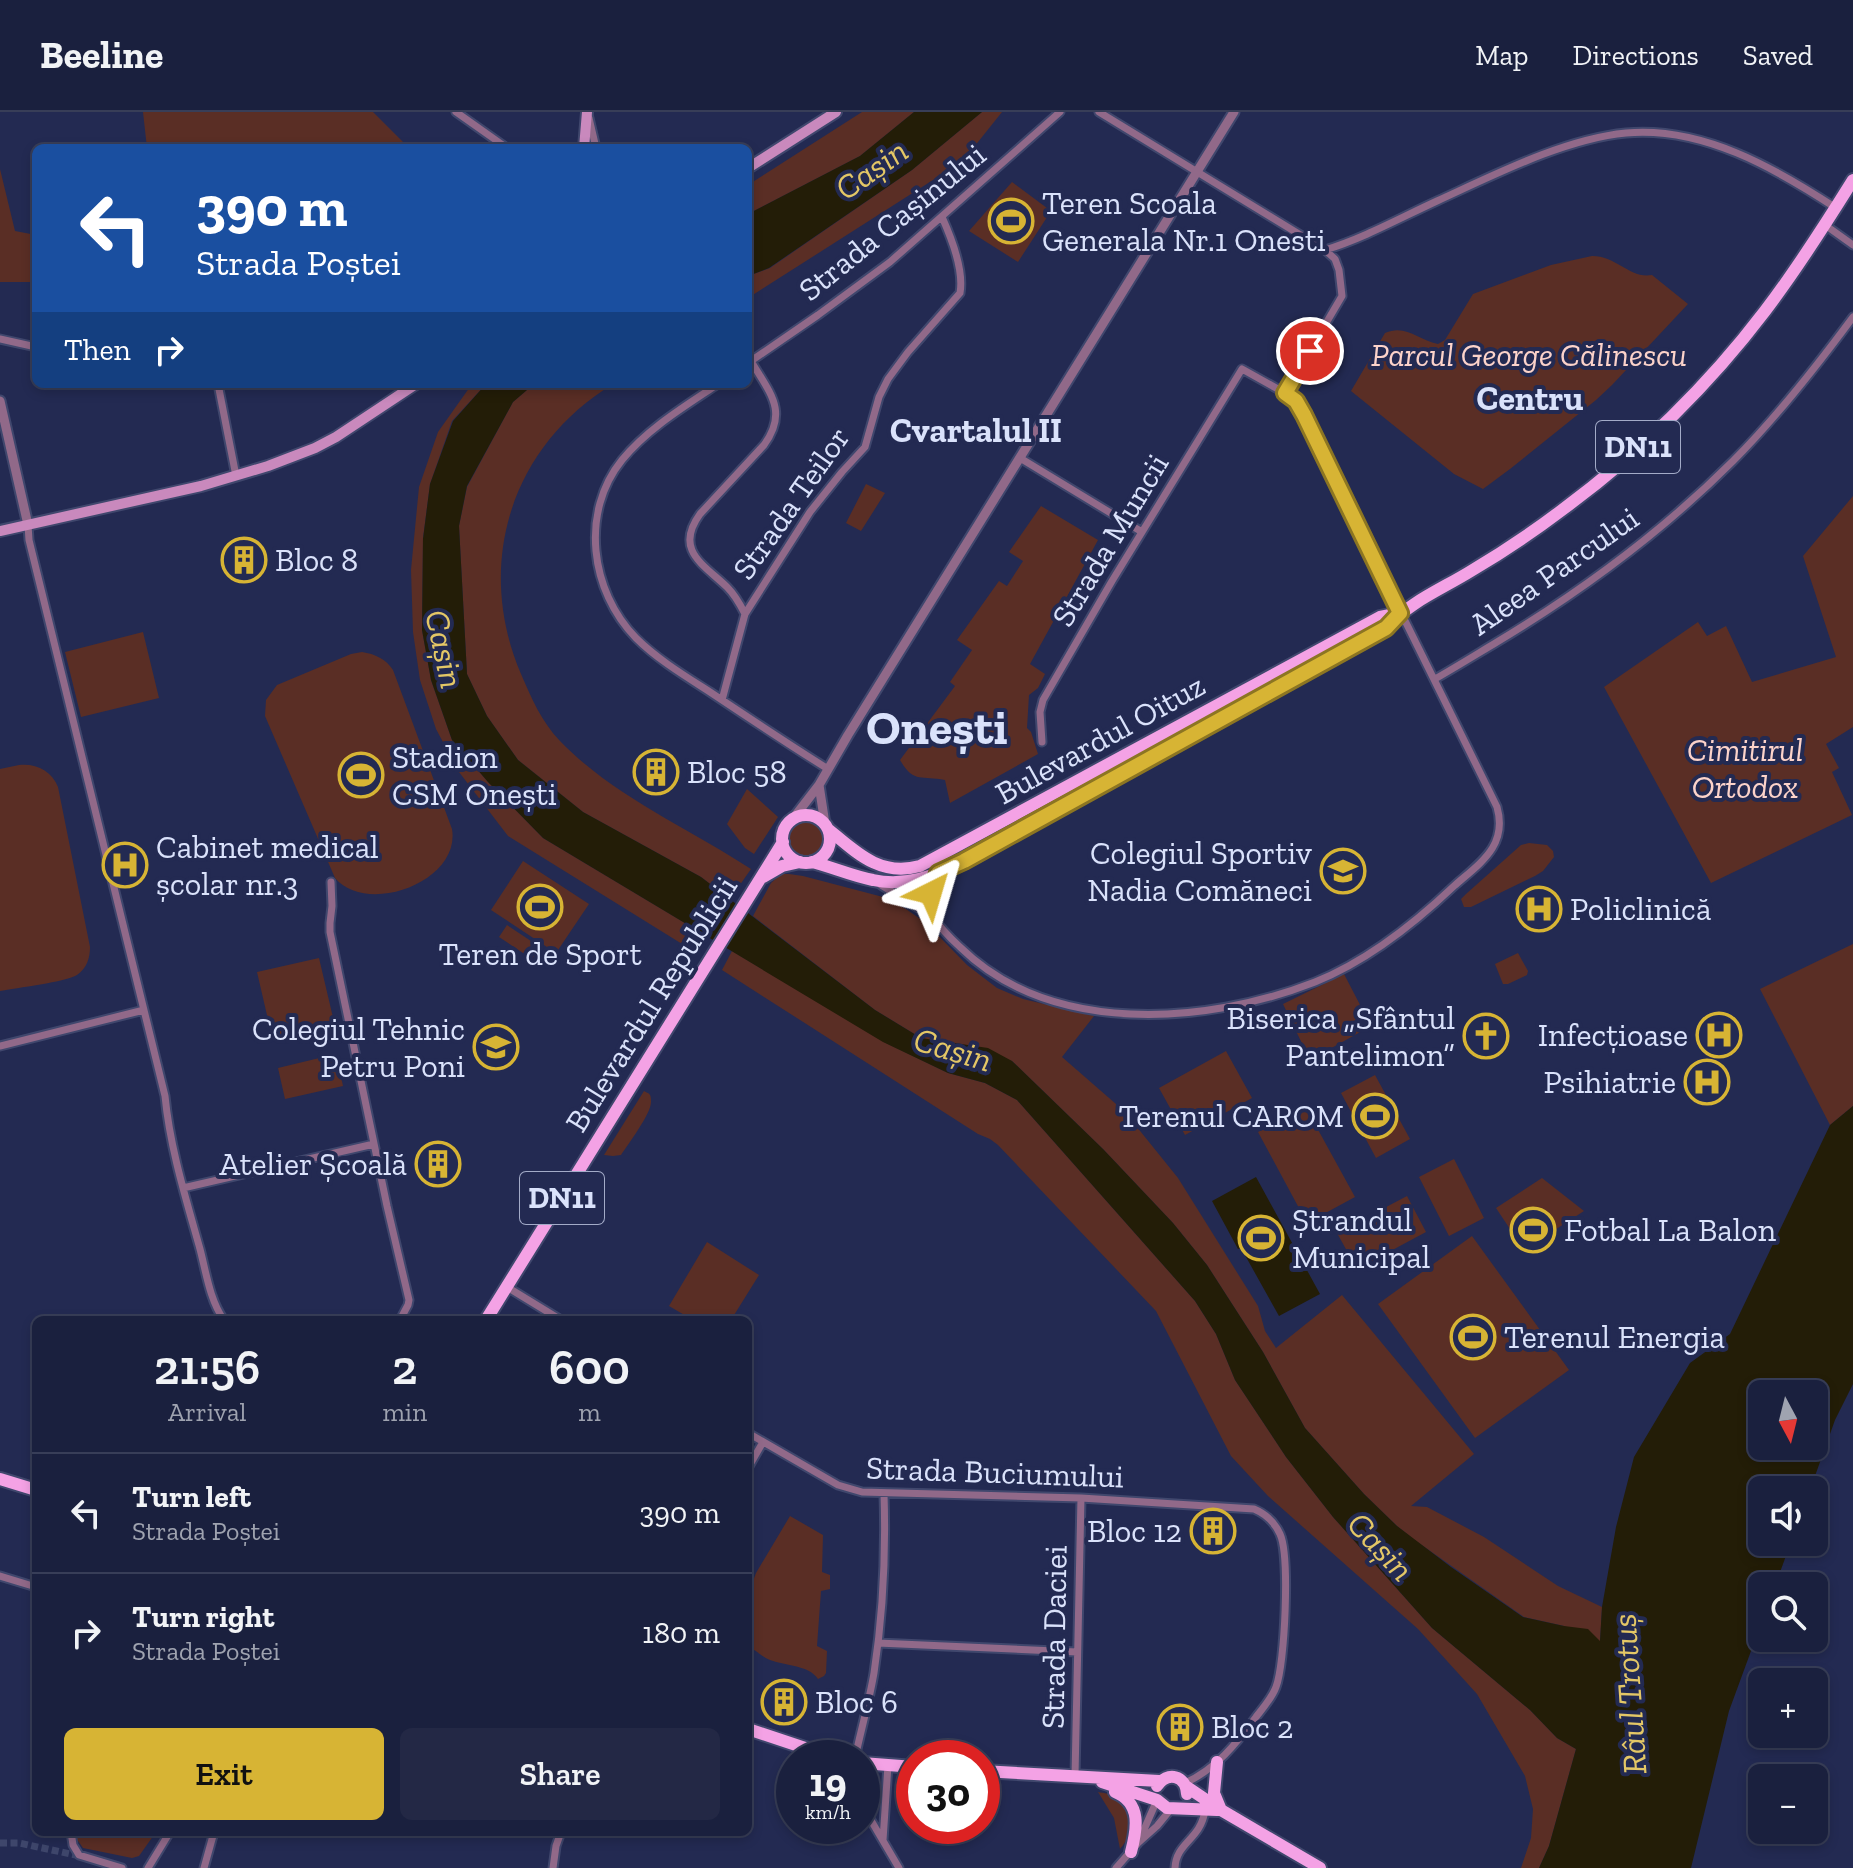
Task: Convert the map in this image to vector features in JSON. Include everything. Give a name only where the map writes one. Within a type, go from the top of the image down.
[{"type":"main road","points":[[584,144],[587,112]]},
{"type":"main road","points":[[752,165],[836,112]]},
{"type":"main road","name":"Bulevardul Oituz","points":[[827,826],[874,863],[912,875],[938,873],[1386,628],[1400,613],[1527,536],[1631,454],[1687,400],[1745,337],[1825,225],[1853,180]]},
{"type":"main road","points":[[0,531],[185,490],[295,456],[352,428],[410,388]]},
{"type":"main road","name":"Bulevardul Oituz","points":[[806,862],[892,883],[912,875],[952,849],[1380,617],[1400,613]]},
{"type":"main road","points":[[783,842],[787,852],[806,862],[822,856],[829,846],[827,826],[815,817],[798,816],[792,820]]},
{"type":"main road","name":"DN11","points":[[783,842],[785,829],[792,820]]},
{"type":"main road","name":"Bulevardul Republicii","points":[[489,1316],[783,842]]},
{"type":"main road","points":[[952,849],[952,858],[959,863]]},
{"type":"main road","name":"Bulevardul Republicii","points":[[760,879],[782,866],[806,862]]},
{"type":"main road","points":[[0,1479],[32,1489]]},
{"type":"main road","points":[[752,1730],[781,1740]]},
{"type":"main road","points":[[1217,1762],[1214,1793],[1221,1810]]},
{"type":"main road","points":[[880,1764],[896,1766]]},
{"type":"main road","points":[[1000,1772],[1159,1781],[1172,1776],[1221,1810],[1320,1868]]},
{"type":"main road","points":[[1075,1777],[1127,1798],[1136,1820],[1134,1848]]},
{"type":"main road","points":[[1091,1778],[1157,1800],[1164,1807],[1221,1810]]},
{"type":"main road","points":[[1157,1800],[1159,1781]]},
{"type":"main road","points":[[1173,1808],[1185,1802],[1186,1785]]},
{"type":"street","points":[[456,112],[501,144]]},
{"type":"street","points":[[587,112],[595,144]]},
{"type":"street","name":"Strada Cașinului","points":[[752,361],[890,262],[1060,112]]},
{"type":"street","points":[[912,875],[921,900],[963,951],[995,975],[1040,997],[1092,1011],[1137,1014],[1193,1012],[1232,1007],[1282,994],[1336,973],[1400,932],[1429,909],[1485,858],[1497,841],[1500,826],[1497,807],[1304,415],[1296,401],[1285,393],[1342,296],[1337,264],[1325,250],[1099,112]]},
{"type":"street","points":[[792,820],[819,785],[1234,112]]},
{"type":"street","points":[[1325,250],[1355,240],[1546,154],[1602,137],[1628,133],[1659,133],[1702,141],[1731,151],[1790,179],[1836,208]]},
{"type":"street","name":"Strada Teilor","points":[[722,700],[745,614],[810,512],[865,447],[879,397],[893,371],[960,293],[956,256],[942,217]]},
{"type":"street","points":[[1825,225],[1853,245]]},
{"type":"street","name":"Aleea Parcului","points":[[1435,679],[1553,607],[1692,501],[1776,414],[1853,317]]},
{"type":"street","points":[[0,339],[32,346]]},
{"type":"street","points":[[745,614],[729,590],[697,560],[690,539],[692,526],[700,514],[764,445],[775,426],[774,401],[752,365]]},
{"type":"street","name":"Strada Muncii","points":[[1042,742],[1040,712],[1043,700],[1242,369],[1285,393]]},
{"type":"street","points":[[219,388],[236,476]]},
{"type":"street","points":[[713,388],[647,436],[619,463],[601,496],[597,514],[595,542],[602,584],[614,608],[643,645],[828,769]]},
{"type":"street","points":[[0,401],[29,540],[165,1096],[168,1124],[183,1188],[221,1316]]},
{"type":"street","points":[[1020,458],[1142,532]]},
{"type":"street","name":"Bulevardul Oituz","points":[[1118,759],[1125,772]]},
{"type":"street","points":[[819,785],[827,826]]},
{"type":"street","points":[[933,917],[930,900],[938,873]]},
{"type":"street","points":[[871,880],[933,917]]},
{"type":"street","points":[[331,882],[330,932],[409,1302],[402,1316]]},
{"type":"street","points":[[0,1046],[144,1010]]},
{"type":"street","points":[[183,1188],[374,1144]]},
{"type":"street","points":[[507,1287],[554,1316]]},
{"type":"street","name":"Strada Buciumului","points":[[752,1435],[845,1488],[862,1492],[1081,1498],[1254,1509],[1264,1514],[1280,1533],[1283,1544],[1285,1574],[1281,1666],[1275,1691],[1217,1762]]},
{"type":"street","points":[[752,1461],[763,1442]]},
{"type":"street","points":[[859,1740],[878,1643],[885,1555],[884,1494]]},
{"type":"street","name":"Strada Daciei","points":[[1075,1777],[1081,1498]]},
{"type":"street","points":[[0,1576],[32,1586]]},
{"type":"street","points":[[878,1643],[1077,1652]]},
{"type":"street","points":[[1186,1785],[1217,1762]]},
{"type":"street","points":[[883,1840],[888,1765]]},
{"type":"street","points":[[1134,1848],[1157,1800]]},
{"type":"street","points":[[1116,1868],[1173,1808]]},
{"type":"street","points":[[1175,1868],[1178,1853],[1201,1827],[1205,1810]]},
{"type":"street","points":[[880,1835],[899,1868]]},
{"type":"street","points":[[72,1836],[79,1855],[122,1868]]},
{"type":"street","points":[[148,1868],[168,1836]]},
{"type":"street","points":[[204,1868],[213,1836]]},
{"type":"street","points":[[553,1868],[560,1836]]},
{"type":"green space","points":[[143,112],[373,112],[405,144],[147,144]]},
{"type":"green space","points":[[862,112],[914,112],[860,156],[752,212],[752,182]]},
{"type":"green space","points":[[982,112],[1002,112],[974,147],[944,173],[752,295],[752,275],[770,268],[912,170]]},
{"type":"green space","points":[[0,169],[15,231],[32,234],[32,282],[0,282]]},
{"type":"green space","name":"Teren Scoala Generala Nr.1 Onesti","points":[[1012,182],[1051,211],[1018,262],[969,231]]},
{"type":"green space","name":"Parcul George Călinescu","points":[[1592,256],[1609,260],[1637,274],[1652,275],[1688,304],[1596,400],[1483,489],[1454,474],[1351,391],[1385,333],[1406,331],[1438,344],[1445,340],[1473,294],[1551,265]]},
{"type":"green space","points":[[469,388],[482,388],[452,421],[430,484],[423,538],[422,630],[431,680],[452,740],[543,838],[705,935],[695,952],[508,836],[459,772],[436,729],[420,680],[413,632],[411,570],[419,487],[438,432]]},
{"type":"green space","points":[[529,388],[608,388],[578,410],[549,440],[527,474],[511,511],[503,550],[501,591],[507,632],[521,674],[547,726],[581,761],[627,795],[751,869],[730,899],[701,877],[583,812],[518,760],[487,716],[467,674],[459,526],[467,487],[513,402]]},
{"type":"green space","points":[[866,484],[885,493],[861,531],[846,523]]},
{"type":"green space","name":"Cimitirul Ortodox","points":[[1853,496],[1853,727],[1826,744],[1839,768],[1832,772],[1852,815],[1711,883],[1604,687],[1698,622],[1707,636],[1726,626],[1752,682],[1836,657],[1803,556]]},
{"type":"green space","points":[[1041,506],[1098,540],[1030,664],[1045,674],[1038,688],[1029,695],[1027,728],[1038,754],[950,803],[945,780],[914,776],[900,760],[955,686],[950,682],[972,650],[957,640],[999,581],[1007,586],[1023,561],[1009,552]]},
{"type":"green space","points":[[1380,617],[1386,628],[964,860],[957,847]]},
{"type":"green space","points":[[143,632],[159,698],[81,717],[65,652]]},
{"type":"green space","name":"Stadion CSM Onești","points":[[362,652],[380,658],[393,670],[452,829],[451,848],[442,864],[427,878],[409,888],[388,893],[368,894],[350,889],[335,878],[265,716],[266,700],[277,685]]},
{"type":"green space","points":[[19,765],[43,769],[58,787],[90,951],[86,966],[71,978],[0,991],[0,769]]},
{"type":"green space","points":[[747,789],[778,817],[754,854],[745,848],[727,824]]},
{"type":"green space","points":[[806,815],[823,822],[830,839],[823,856],[806,863],[789,856],[782,839],[789,822]]},
{"type":"green space","points":[[1521,845],[1547,845],[1553,851],[1554,857],[1543,871],[1471,907],[1464,907],[1461,899],[1466,894]]},
{"type":"green space","name":"Teren de Sport","points":[[523,861],[589,904],[556,953],[491,910]]},
{"type":"green space","points":[[781,874],[803,876],[883,897],[926,923],[967,965],[997,988],[1023,999],[1094,1016],[1062,1057],[1124,1111],[1178,1178],[1258,1306],[1265,1331],[1276,1348],[1342,1295],[1474,1454],[1411,1506],[1427,1507],[1484,1537],[1558,1586],[1602,1607],[1600,1642],[1564,1626],[1524,1617],[1397,1526],[1305,1428],[1263,1352],[1207,1265],[1173,1223],[1103,1149],[1012,1061],[921,1038],[875,1010],[753,916],[771,883]]},
{"type":"green space","points":[[507,925],[540,947],[532,959],[499,937]]},
{"type":"green space","points":[[1853,944],[1853,1106],[1830,1125],[1760,989]]},
{"type":"green space","points":[[732,951],[884,1042],[948,1073],[985,1083],[1017,1100],[1195,1301],[1216,1334],[1235,1380],[1286,1457],[1333,1517],[1432,1628],[1530,1710],[1557,1738],[1576,1749],[1549,1846],[1539,1868],[1521,1868],[1531,1838],[1533,1809],[1525,1776],[1477,1694],[1418,1629],[1268,1496],[1231,1456],[1156,1311],[998,1145],[722,970]]},
{"type":"green space","points":[[1518,953],[1528,971],[1527,975],[1503,984],[1495,964]]},
{"type":"green space","points":[[319,958],[335,1026],[273,1041],[257,972]]},
{"type":"green space","points":[[1344,974],[1371,1026],[1310,1060],[1283,1004]]},
{"type":"green space","points":[[1226,1051],[1252,1098],[1185,1135],[1159,1088]]},
{"type":"green space","points":[[336,1054],[343,1086],[285,1099],[278,1068]]},
{"type":"green space","name":"Terenul CAROM","points":[[1375,1075],[1410,1139],[1376,1158],[1341,1093]]},
{"type":"green space","points":[[644,1091],[650,1095],[651,1101],[639,1128],[621,1155],[604,1155]]},
{"type":"green space","points":[[1305,1106],[1355,1197],[1307,1223],[1258,1132]]},
{"type":"green space","points":[[1454,1159],[1484,1218],[1449,1236],[1419,1177]]},
{"type":"green space","name":"Fotbal La Balon","points":[[1542,1178],[1584,1211],[1524,1250],[1496,1208]]},
{"type":"green space","points":[[1407,1196],[1426,1232],[1357,1269],[1337,1233]]},
{"type":"green space","name":"Terenul Energia","points":[[1472,1236],[1569,1370],[1475,1438],[1378,1304]]},
{"type":"green space","points":[[707,1242],[759,1275],[733,1316],[686,1316],[669,1306]]},
{"type":"green space","points":[[790,1516],[823,1535],[822,1572],[830,1575],[830,1589],[821,1591],[817,1646],[827,1651],[824,1676],[818,1679],[809,1671],[770,1660],[752,1649],[752,1584]]},
{"type":"green space","points":[[1098,1792],[1117,1797],[1128,1808],[1130,1829],[1120,1849],[1114,1818]]},
{"type":"green space","points":[[153,1836],[139,1856],[132,1858],[83,1848],[76,1838]]},
{"type":"water","name":"Cașin","points":[[914,112],[982,112],[912,170],[769,268],[752,274],[752,212],[860,156]]},
{"type":"water","points":[[482,388],[529,388],[513,402],[467,486],[459,526],[467,674],[487,716],[518,760],[583,812],[701,877],[875,1010],[921,1038],[988,1048],[1012,1061],[1103,1149],[1173,1223],[1207,1265],[1263,1352],[1305,1428],[1364,1494],[1397,1526],[1523,1617],[1588,1629],[1600,1641],[1602,1607],[1616,1527],[1634,1457],[1690,1363],[1730,1334],[1830,1125],[1853,1106],[1853,1384],[1828,1440],[1828,1380],[1748,1380],[1748,1460],[1821,1460],[1815,1476],[1748,1476],[1748,1556],[1786,1556],[1780,1572],[1748,1572],[1748,1652],[1751,1652],[1729,1711],[1691,1868],[1539,1868],[1549,1846],[1576,1749],[1557,1738],[1530,1710],[1432,1628],[1333,1517],[1286,1457],[1235,1380],[1216,1334],[1195,1301],[1017,1100],[985,1083],[948,1073],[883,1042],[543,838],[488,782],[452,740],[431,680],[422,630],[423,539],[430,484],[453,421]]},
{"type":"water","name":"Ștrandul Municipal","points":[[1256,1177],[1320,1294],[1279,1316],[1212,1201]]},
{"type":"tunnel","points":[[0,1843],[19,1843],[80,1856]]},
{"type":"place","name":"Teren Scoala Generala Nr.1 Onesti","points":[[1011,221]]},
{"type":"place","name":"Bloc 8","points":[[244,560]]},
{"type":"place","name":"Bloc 58","points":[[656,772]]},
{"type":"place","name":"Stadion CSM Onești","points":[[361,775]]},
{"type":"place","name":"Cabinet medical școlar nr.3","points":[[125,865]]},
{"type":"place","name":"Colegiul Sportiv Nadia Comăneci","points":[[1343,871]]},
{"type":"place","name":"Teren de Sport","points":[[540,907]]},
{"type":"place","name":"Policlinică","points":[[1539,909]]},
{"type":"place","name":"Infecțioase","points":[[1719,1035]]},
{"type":"place","name":"Biserica „Sfântul Pantelimon”","points":[[1486,1036]]},
{"type":"place","name":"Colegiul Tehnic Petru Poni","points":[[496,1047]]},
{"type":"place","name":"Psihiatrie","points":[[1707,1082]]},
{"type":"place","name":"Terenul CAROM","points":[[1375,1116]]},
{"type":"place","name":"Atelier Școală","points":[[438,1164]]},
{"type":"place","name":"Fotbal La Balon","points":[[1533,1230]]},
{"type":"place","name":"Ștrandul Municipal","points":[[1261,1238]]},
{"type":"place","name":"Terenul Energia","points":[[1473,1337]]},
{"type":"place","name":"Bloc 12","points":[[1213,1531]]},
{"type":"place","name":"Bloc 6","points":[[784,1702]]},
{"type":"place","name":"Bloc 2","points":[[1180,1727]]},
{"type":"district","name":"Centru","points":[[1530,398]]},
{"type":"district","name":"Cvartalul II","points":[[976,430]]},
{"type":"district","name":"Onești","points":[[937,727]]},
{"type":"route","points":[[931,893],[938,873],[1386,628],[1400,613],[1304,415],[1296,401],[1285,393],[1310,351]]},
{"type":"water label","name":"Râul Trotuș","points":[[1629,1694]]}]
